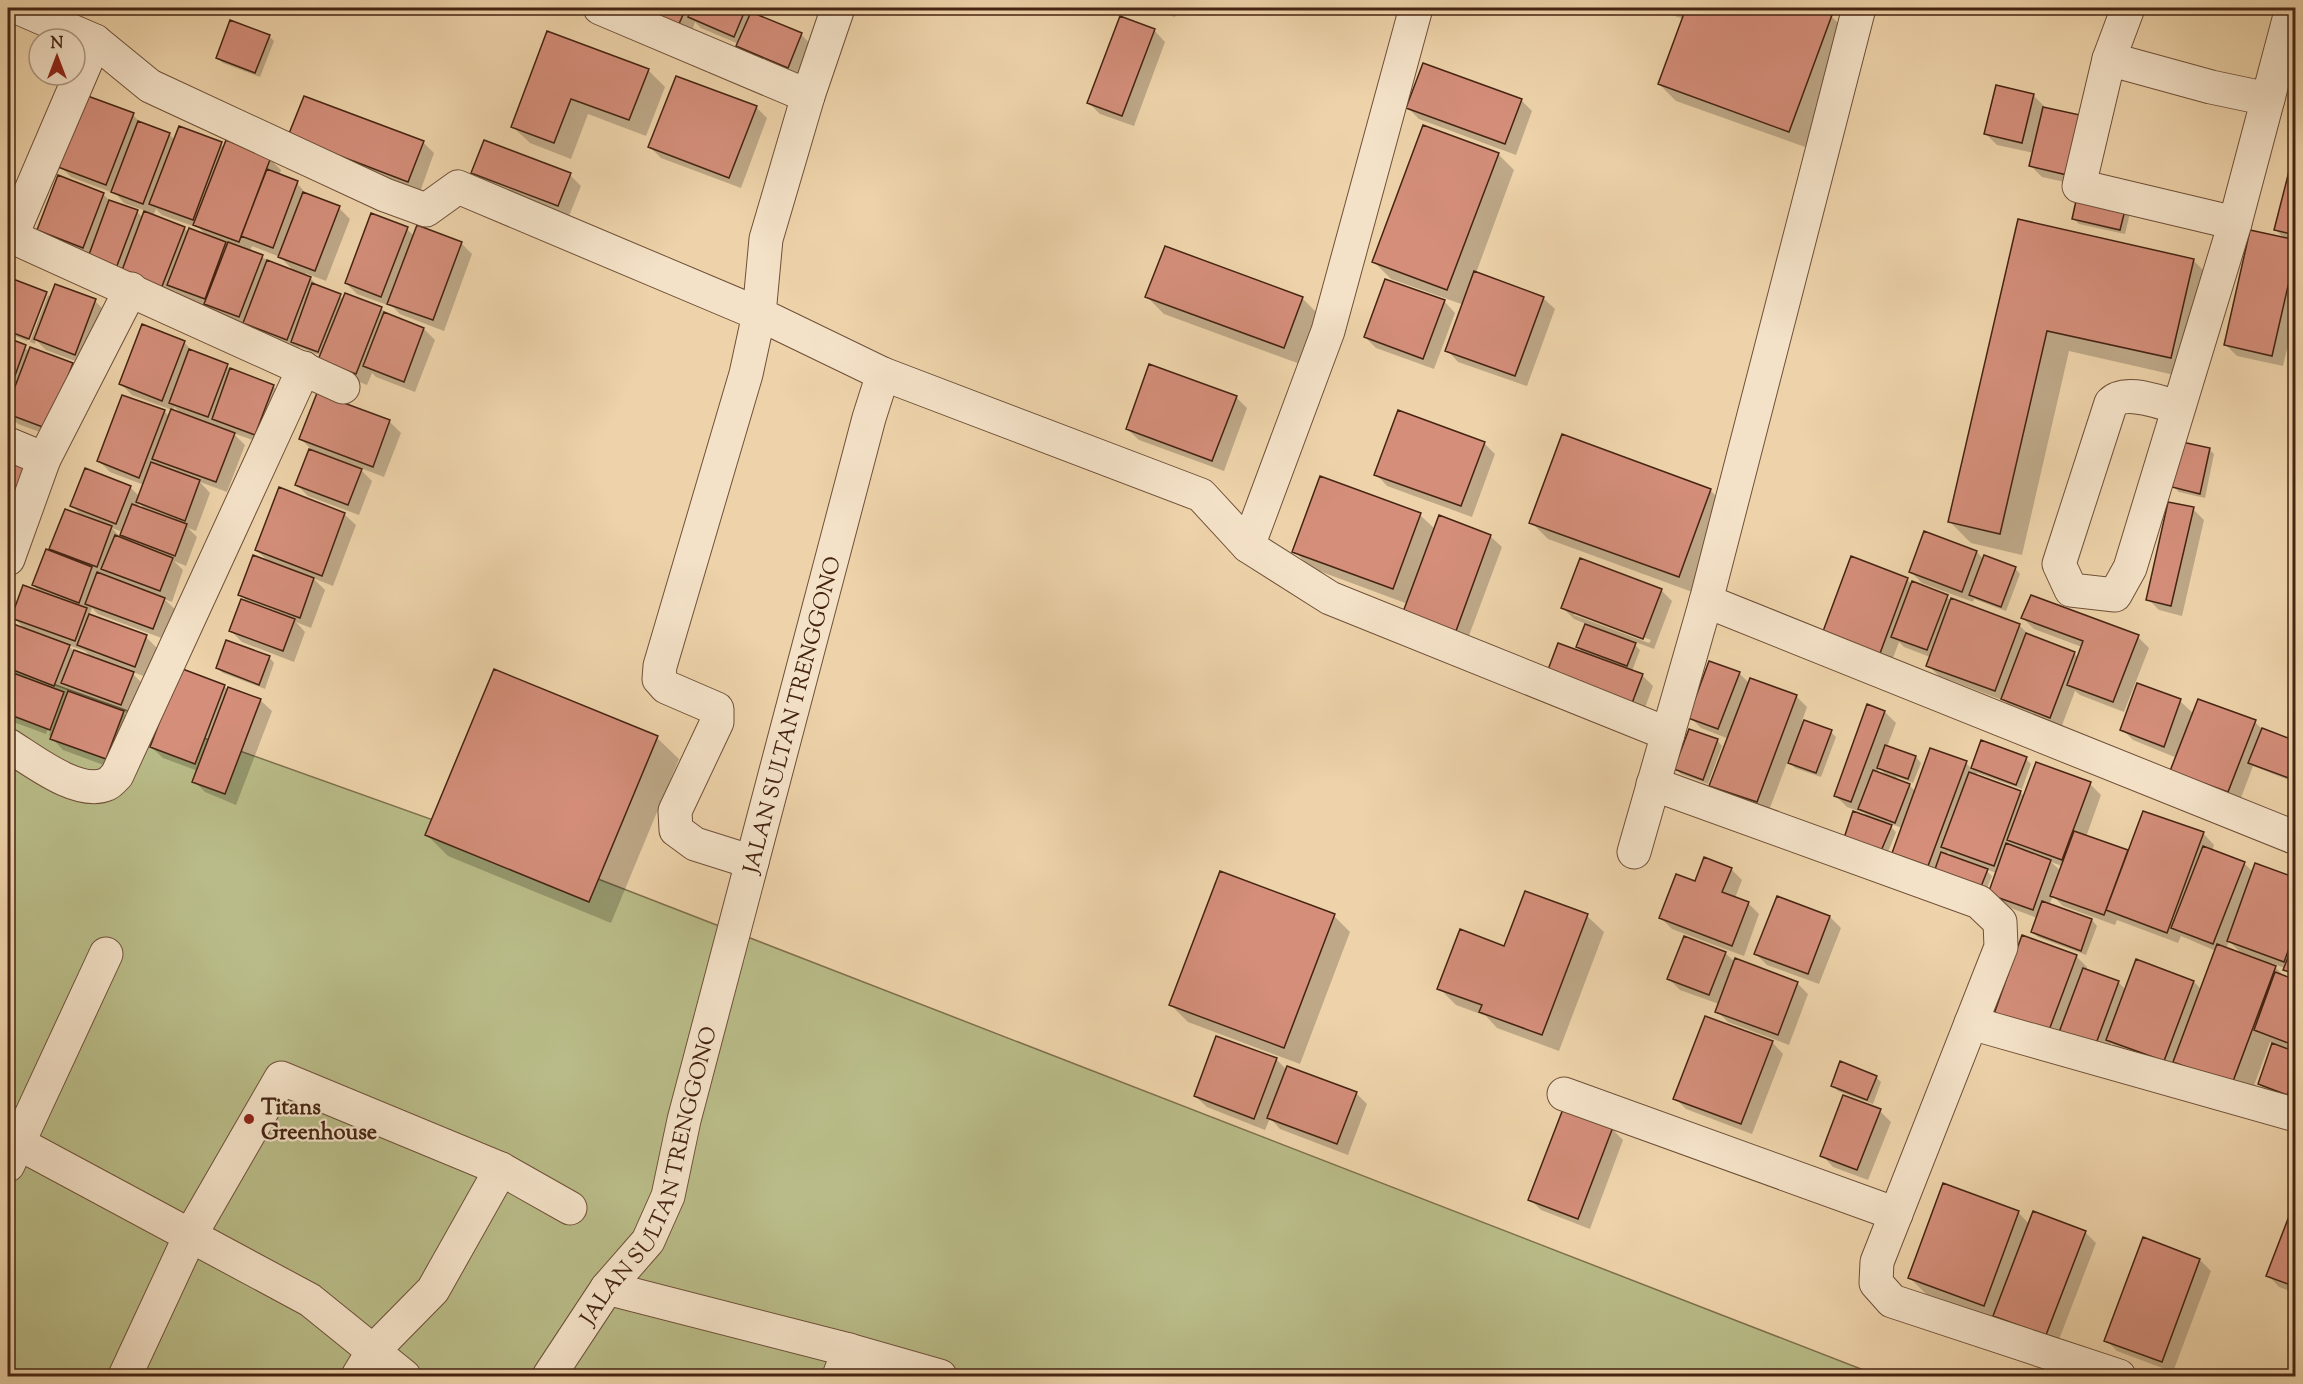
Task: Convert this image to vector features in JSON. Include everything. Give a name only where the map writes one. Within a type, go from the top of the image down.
[{"type":"street","points":[[19,8],[95,41],[150,86],[385,195],[426,210],[458,187],[759,314],[883,374],[1201,495],[1248,546],[1330,597],[1668,734]]},
{"type":"street","points":[[600,8],[808,96]]},
{"type":"street","points":[[752,862],[695,844],[676,830],[675,811],[717,722],[717,710],[666,687],[659,679],[660,666],[746,374],[759,314],[766,240],[808,96],[838,8]]},
{"type":"street","points":[[1248,546],[1328,331],[1416,8]]},
{"type":"street","points":[[1634,852],[1706,601],[1859,8]]},
{"type":"street","points":[[2128,8],[2109,59],[2079,186],[2235,223]]},
{"type":"street","points":[[2178,407],[2131,397],[2121,397],[2111,403],[2060,564],[2071,590],[2115,595],[2130,568],[2235,223],[2292,8]]},
{"type":"street","points":[[95,41],[9,236],[131,289],[342,387]]},
{"type":"street","points":[[2109,59],[2211,87],[2268,99]]},
{"type":"street","points":[[8,559],[44,459],[131,289]]},
{"type":"street","points":[[8,745],[66,781],[88,786],[107,784],[117,775],[304,368]]},
{"type":"street","name":"JALAN SULTAN TRENGGONO","points":[[549,1377],[606,1288],[648,1241],[668,1196],[684,1120],[883,374]]},
{"type":"street","points":[[8,444],[44,459]]},
{"type":"street","points":[[1706,601],[2295,838]]},
{"type":"street","points":[[1653,784],[1980,902],[2000,922],[2001,947],[1877,1262],[1876,1283],[1892,1301],[2119,1377]]},
{"type":"street","points":[[106,954],[13,1154],[191,1234],[310,1300],[366,1364],[404,1376]]},
{"type":"street","points":[[1971,1023],[2295,1115]]},
{"type":"street","points":[[125,1377],[191,1234],[281,1078],[501,1169],[570,1208]]},
{"type":"street","points":[[1564,1094],[1896,1215]]},
{"type":"street","points":[[366,1364],[433,1290],[501,1169]]},
{"type":"street","points":[[606,1288],[844,1363],[940,1377]]},
{"type":"green space","points":[[8,668],[598,879],[1879,1376],[8,1376]]},
{"type":"building","points":[[635,8],[686,8],[678,26]]},
{"type":"building","points":[[692,8],[746,8],[734,37],[688,17]]},
{"type":"building","points":[[1686,8],[1811,8],[1832,15],[1789,132],[1658,84]]},
{"type":"building","points":[[751,12],[802,33],[788,68],[736,46]]},
{"type":"building","points":[[1120,16],[1155,29],[1122,116],[1087,103]]},
{"type":"building","points":[[230,20],[270,35],[255,73],[216,58]]},
{"type":"building","points":[[547,31],[649,69],[629,120],[571,99],[554,143],[511,127]]},
{"type":"building","points":[[1423,63],[1522,99],[1505,144],[1406,108]]},
{"type":"building","points":[[676,76],[757,106],[729,178],[648,147]]},
{"type":"building","points":[[1996,85],[2034,94],[2022,143],[1984,134]]},
{"type":"building","points":[[85,95],[134,113],[106,185],[58,167]]},
{"type":"building","points":[[304,96],[424,141],[408,182],[288,136]]},
{"type":"building","points":[[2043,107],[2080,115],[2067,175],[2029,166]]},
{"type":"building","points":[[138,121],[170,133],[143,204],[111,192]]},
{"type":"building","points":[[1423,125],[1499,153],[1447,290],[1372,262]]},
{"type":"building","points":[[179,126],[222,142],[193,220],[149,204]]},
{"type":"building","points":[[226,140],[271,157],[239,242],[193,225]]},
{"type":"building","points":[[484,140],[571,173],[558,206],[471,173]]},
{"type":"building","points":[[2296,144],[2296,235],[2274,230]]},
{"type":"building","points":[[267,169],[298,181],[273,248],[241,236]]},
{"type":"building","points":[[58,175],[104,193],[83,248],[37,230]]},
{"type":"building","points":[[303,192],[340,206],[315,271],[278,257]]},
{"type":"building","points":[[2078,192],[2127,202],[2120,230],[2072,219]]},
{"type":"building","points":[[109,200],[138,210],[115,271],[87,260]]},
{"type":"building","points":[[144,211],[185,227],[161,289],[121,273]]},
{"type":"building","points":[[371,213],[408,227],[381,297],[345,283]]},
{"type":"building","points":[[2018,219],[2194,259],[2171,358],[2047,331],[2000,534],[1948,522]]},
{"type":"building","points":[[417,225],[462,242],[433,320],[387,304]]},
{"type":"building","points":[[189,228],[226,242],[205,299],[167,285]]},
{"type":"building","points":[[2250,230],[2296,240],[2296,251],[2272,356],[2224,345]]},
{"type":"building","points":[[228,242],[263,255],[239,317],[204,304]]},
{"type":"building","points":[[1165,246],[1303,297],[1284,348],[1145,297]]},
{"type":"building","points":[[267,260],[311,277],[287,340],[243,323]]},
{"type":"building","points":[[1474,271],[1544,297],[1515,376],[1445,351]]},
{"type":"building","points":[[13,279],[47,292],[29,339],[8,331],[8,295]]},
{"type":"building","points":[[1385,279],[1445,300],[1423,359],[1364,337]]},
{"type":"building","points":[[312,283],[341,294],[318,352],[291,342]]},
{"type":"building","points":[[55,284],[96,299],[75,355],[34,339]]},
{"type":"building","points":[[345,293],[382,307],[356,374],[318,360]]},
{"type":"building","points":[[384,312],[424,328],[404,382],[363,366]]},
{"type":"building","points":[[142,324],[185,341],[162,401],[119,384]]},
{"type":"building","points":[[8,338],[26,345],[8,395]]},
{"type":"building","points":[[30,347],[73,363],[48,429],[8,414],[8,405]]},
{"type":"building","points":[[189,349],[228,364],[208,417],[169,403]]},
{"type":"building","points":[[1149,364],[1237,396],[1212,461],[1126,429]]},
{"type":"building","points":[[230,368],[274,385],[255,435],[212,419]]},
{"type":"building","points":[[317,393],[390,420],[373,467],[299,439]]},
{"type":"building","points":[[122,395],[165,410],[139,478],[97,461]]},
{"type":"building","points":[[171,409],[235,433],[216,482],[152,459]]},
{"type":"building","points":[[1398,410],[1485,442],[1461,506],[1374,475]]},
{"type":"building","points":[[1562,434],[1711,489],[1679,577],[1529,523]]},
{"type":"building","points":[[2182,442],[2210,448],[2200,494],[2172,487]]},
{"type":"building","points":[[309,449],[362,469],[348,505],[295,485]]},
{"type":"building","points":[[8,450],[28,458],[8,512]]},
{"type":"building","points":[[151,462],[200,480],[185,521],[136,502]]},
{"type":"building","points":[[85,468],[131,486],[116,524],[70,506]]},
{"type":"building","points":[[1320,476],[1421,513],[1393,589],[1292,552]]},
{"type":"building","points":[[279,487],[345,513],[322,576],[255,550]]},
{"type":"building","points":[[2168,502],[2194,507],[2171,606],[2146,600]]},
{"type":"building","points":[[132,504],[187,524],[175,556],[120,535]]},
{"type":"building","points":[[65,509],[112,526],[97,567],[49,549]]},
{"type":"building","points":[[1439,515],[1491,535],[1456,631],[1403,612]]},
{"type":"building","points":[[1924,531],[1977,551],[1962,592],[1909,572]]},
{"type":"building","points":[[115,535],[173,558],[160,591],[101,569]]},
{"type":"building","points":[[46,549],[92,567],[79,603],[32,585]]},
{"type":"building","points":[[253,555],[314,578],[300,618],[238,595]]},
{"type":"building","points":[[1984,555],[2016,567],[2001,607],[1969,595]]},
{"type":"building","points":[[1851,556],[1908,578],[1879,656],[1822,634]]},
{"type":"building","points":[[1580,558],[1662,589],[1643,639],[1561,608]]},
{"type":"building","points":[[97,572],[165,598],[153,629],[85,604]]},
{"type":"building","points":[[1912,581],[1948,595],[1927,650],[1891,637]]},
{"type":"building","points":[[23,585],[87,608],[75,641],[11,618]]},
{"type":"building","points":[[2031,595],[2139,635],[2113,702],[2067,685],[2083,641],[2021,618]]},
{"type":"building","points":[[1951,598],[2020,624],[1995,691],[1926,666]]},
{"type":"building","points":[[241,599],[295,619],[283,651],[229,631]]},
{"type":"building","points":[[89,614],[147,635],[135,667],[77,645]]},
{"type":"building","points":[[8,622],[70,645],[54,686],[8,668]]},
{"type":"building","points":[[1585,624],[1636,643],[1627,666],[1576,647]]},
{"type":"building","points":[[2026,633],[2075,652],[2050,718],[2001,699]]},
{"type":"building","points":[[226,640],[270,656],[259,685],[216,668]]},
{"type":"building","points":[[1558,643],[1643,674],[1628,714],[1543,683]]},
{"type":"building","points":[[74,650],[134,672],[121,705],[61,683]]},
{"type":"building","points":[[1709,661],[1740,672],[1718,729],[1688,718]]},
{"type":"building","points":[[180,668],[225,685],[195,764],[150,747]]},
{"type":"building","points":[[494,669],[658,736],[589,902],[425,835]]},
{"type":"building","points":[[8,671],[64,692],[50,730],[8,714]]},
{"type":"building","points":[[1750,678],[1797,695],[1757,802],[1709,786]]},
{"type":"building","points":[[2137,683],[2181,699],[2164,747],[2120,730]]},
{"type":"building","points":[[228,687],[261,699],[225,794],[192,782]]},
{"type":"building","points":[[68,691],[124,711],[106,759],[50,739]]},
{"type":"building","points":[[2198,699],[2256,720],[2228,792],[2170,771]]},
{"type":"building","points":[[1867,704],[1885,711],[1851,802],[1834,796]]},
{"type":"building","points":[[1804,720],[1832,730],[1816,773],[1788,763]]},
{"type":"building","points":[[2262,728],[2296,741],[2294,780],[2248,763]]},
{"type":"building","points":[[1689,729],[1718,739],[1703,780],[1674,769]]},
{"type":"building","points":[[1981,740],[2027,757],[2016,785],[1971,768]]},
{"type":"building","points":[[1885,745],[1916,756],[1908,779],[1877,768]]},
{"type":"building","points":[[1930,748],[1967,761],[1928,866],[1892,853]]},
{"type":"building","points":[[2036,762],[2091,782],[2062,860],[2007,840]]},
{"type":"building","points":[[1873,770],[1910,784],[1895,823],[1858,809]]},
{"type":"building","points":[[1969,772],[2021,791],[1994,866],[1941,847]]},
{"type":"building","points":[[1853,811],[1892,825],[1881,851],[1844,838]]},
{"type":"building","points":[[2143,811],[2204,832],[2167,933],[2106,910]]},
{"type":"building","points":[[2074,831],[2128,850],[2104,915],[2050,896]]},
{"type":"building","points":[[2006,843],[2051,860],[2033,910],[1988,894]]},
{"type":"building","points":[[2203,846],[2245,862],[2213,944],[2171,928]]},
{"type":"building","points":[[1941,852],[1988,869],[1980,889],[1934,872]]},
{"type":"building","points":[[1704,857],[1732,868],[1722,892],[1749,902],[1732,946],[1659,918],[1676,874],[1695,881]]},
{"type":"building","points":[[2255,863],[2296,878],[2296,930],[2284,962],[2227,941]]},
{"type":"building","points":[[1220,871],[1335,914],[1284,1048],[1169,1005]]},
{"type":"building","points":[[1525,891],[1588,914],[1542,1035],[1479,1012],[1482,1005],[1437,989],[1460,929],[1504,946]]},
{"type":"building","points":[[1777,896],[1830,916],[1808,974],[1754,954]]},
{"type":"building","points":[[2042,901],[2092,919],[2081,951],[2031,932]]},
{"type":"building","points":[[2022,935],[2077,955],[2048,1033],[1994,1014]]},
{"type":"building","points":[[1684,936],[1726,952],[1709,995],[1667,979]]},
{"type":"building","points":[[2296,937],[2296,974],[2283,970]]},
{"type":"building","points":[[2217,944],[2276,966],[2232,1084],[2173,1062]]},
{"type":"building","points":[[1735,958],[1798,982],[1778,1035],[1715,1012]]},
{"type":"building","points":[[2136,959],[2194,981],[2164,1061],[2106,1040]]},
{"type":"building","points":[[2083,968],[2119,981],[2094,1049],[2058,1035]]},
{"type":"building","points":[[2275,972],[2296,980],[2296,1046],[2254,1030]]},
{"type":"building","points":[[1705,1016],[1773,1041],[1741,1124],[1673,1099]]},
{"type":"building","points":[[1216,1036],[1277,1058],[1254,1119],[1194,1096]]},
{"type":"building","points":[[2272,1043],[2296,1052],[2296,1072],[2287,1095],[2258,1084]]},
{"type":"building","points":[[1840,1061],[1877,1076],[1867,1100],[1831,1086]]},
{"type":"building","points":[[1287,1066],[1357,1092],[1337,1144],[1267,1118]]},
{"type":"building","points":[[1843,1095],[1881,1109],[1857,1170],[1820,1156]]},
{"type":"building","points":[[1563,1109],[1613,1127],[1578,1219],[1528,1200]]},
{"type":"building","points":[[1943,1183],[2019,1211],[1984,1306],[1908,1278]]},
{"type":"building","points":[[2296,1198],[2296,1287],[2266,1276]]},
{"type":"building","points":[[2033,1211],[2086,1231],[2046,1335],[1993,1316]]},
{"type":"building","points":[[2143,1237],[2200,1259],[2162,1362],[2104,1341]]},
{"type":"place","name":"Titans Greenhouse","points":[[249,1119]]}]
